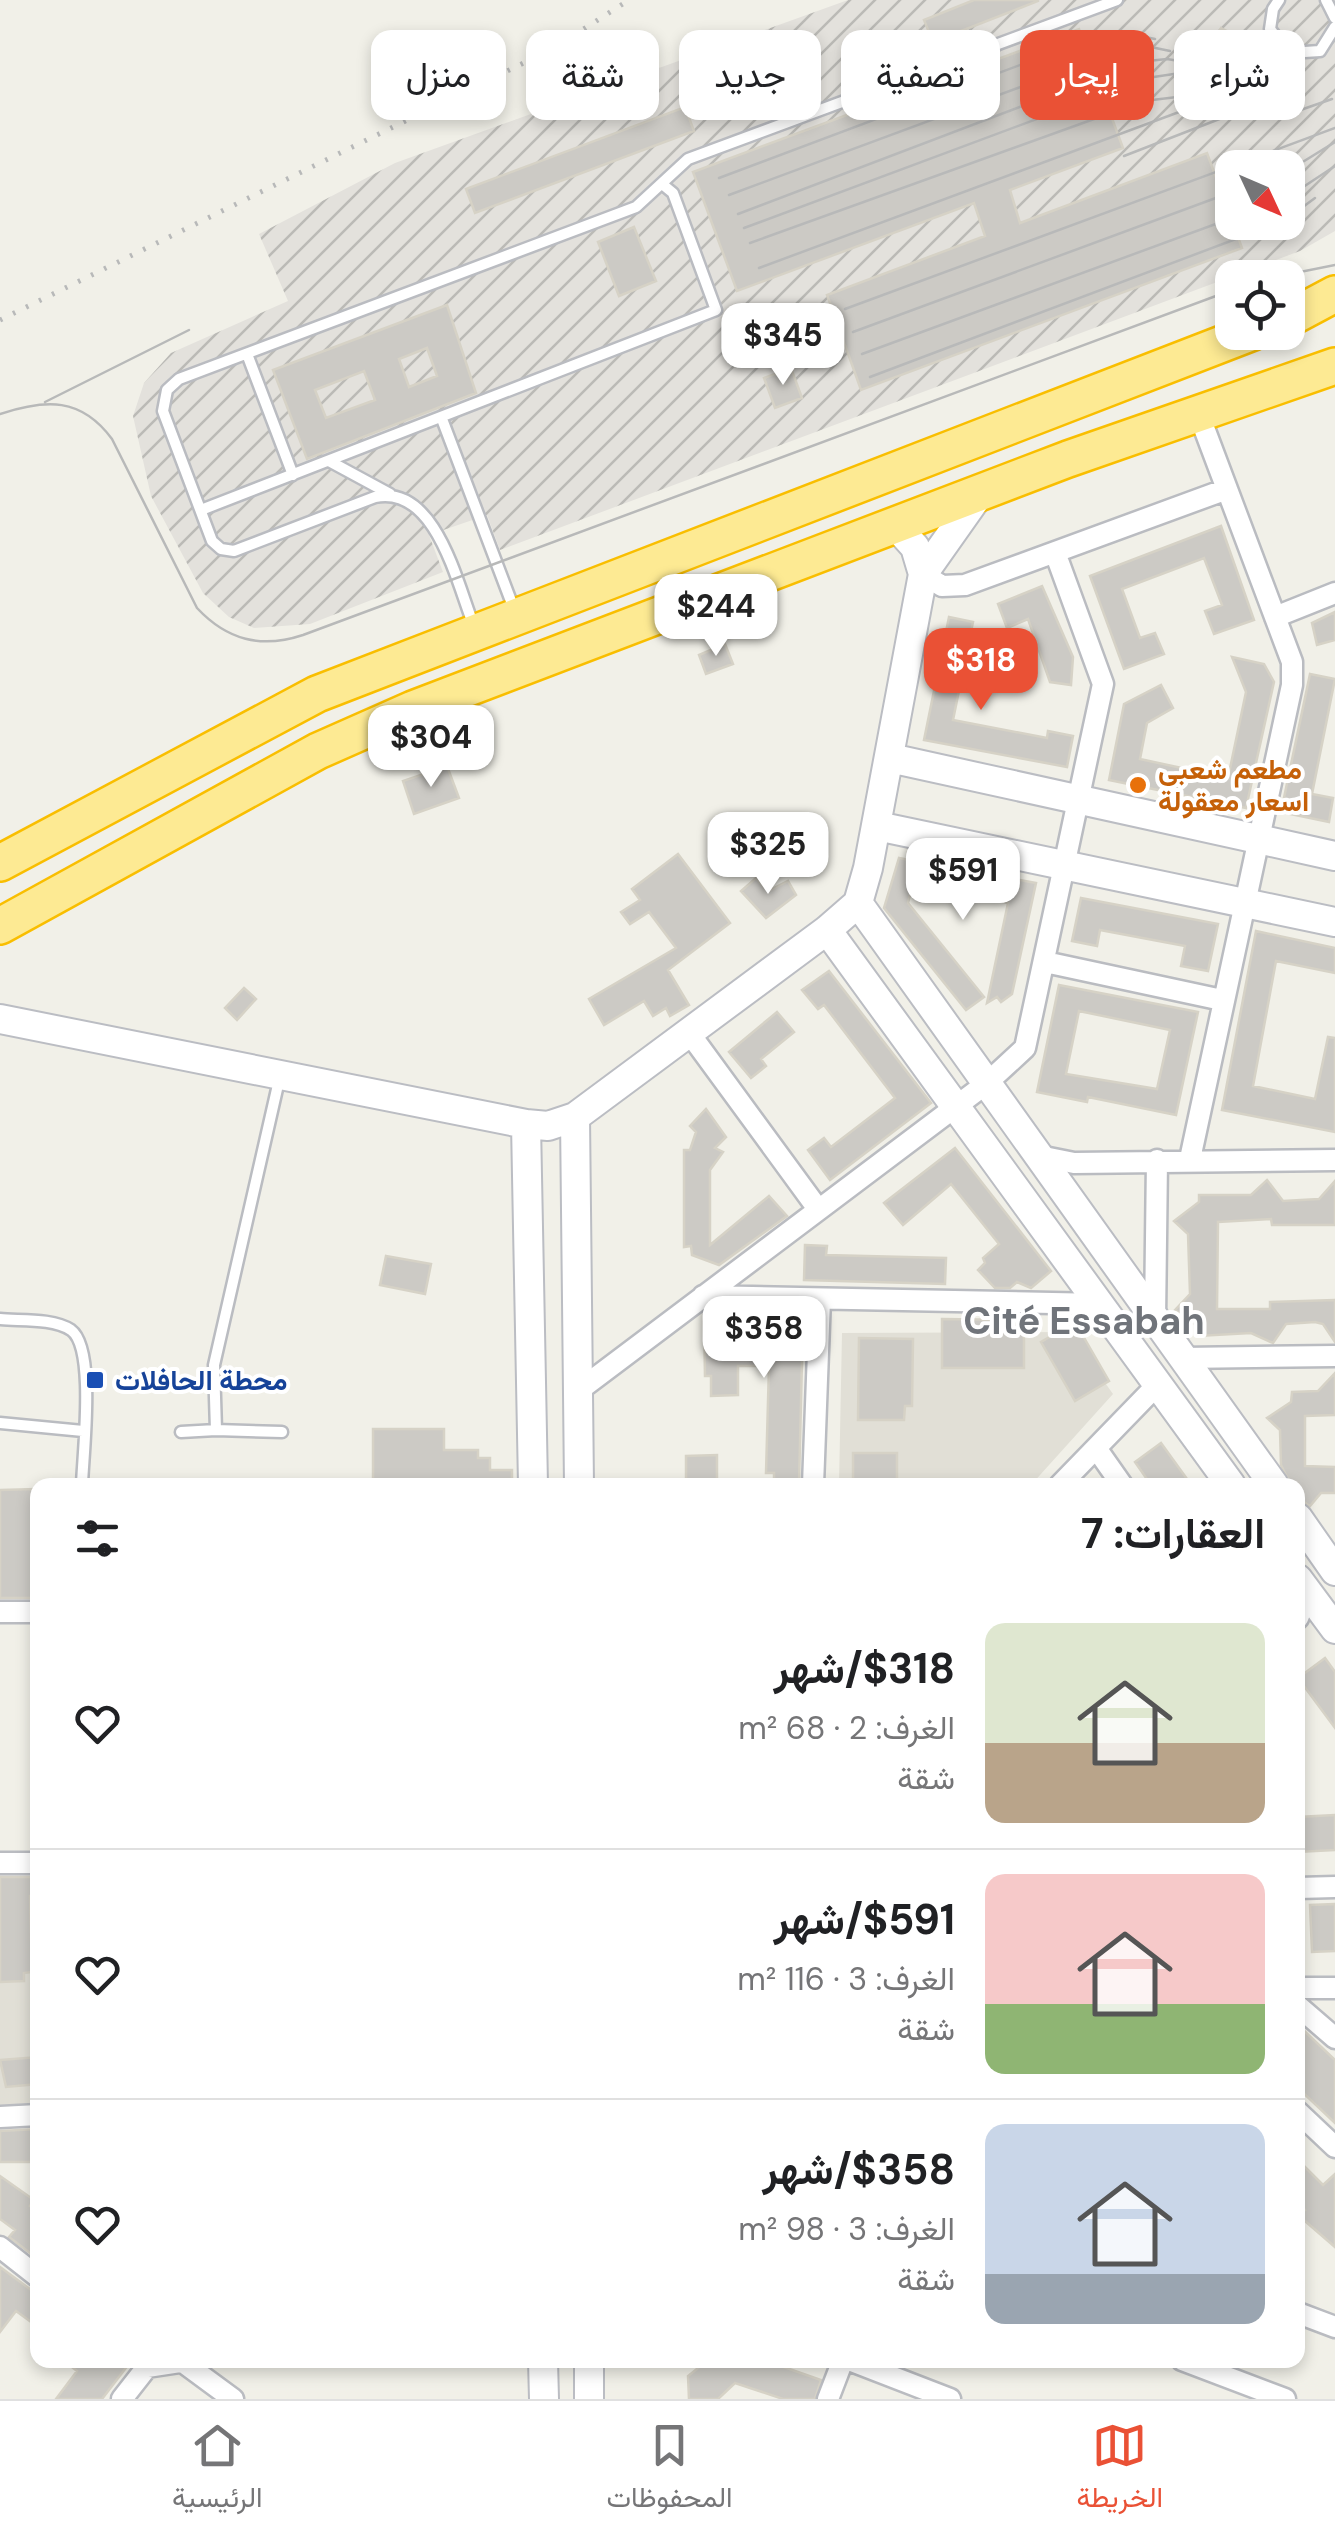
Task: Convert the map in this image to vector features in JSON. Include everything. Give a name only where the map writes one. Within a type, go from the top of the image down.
[{"type":"highway","points":[[1305,310],[1335,294]]},
{"type":"highway","points":[[0,863],[242,730],[316,694],[1215,347]]},
{"type":"highway","points":[[0,926],[318,751],[414,709],[1198,412],[1335,366]]},
{"type":"street","points":[[1190,1159],[1292,685],[1292,662],[1198,412]]},
{"type":"street","points":[[896,526],[914,547],[923,574],[931,582],[954,587],[1056,555],[1228,489]]},
{"type":"street","points":[[0,1019],[526,1124],[548,1126],[575,1118],[858,903],[877,826],[923,574],[978,496]]},
{"type":"street","points":[[578,1391],[987,1083],[1025,1048],[1104,684],[1056,555]]},
{"type":"street","points":[[1275,617],[1335,593]]},
{"type":"street","points":[[890,758],[1335,856]]},
{"type":"street","points":[[877,826],[1335,922]]},
{"type":"street","points":[[858,903],[1269,1478]]},
{"type":"street","points":[[827,930],[1225,1478]]},
{"type":"street","points":[[1045,962],[1222,1000]]},
{"type":"street","points":[[690,1034],[818,1209]]},
{"type":"street","points":[[575,1118],[579,1478]]},
{"type":"street","points":[[526,1124],[532,1478]]},
{"type":"street","points":[[1039,1156],[1074,1163],[1335,1160]]},
{"type":"street","points":[[1155,1319],[1157,1160]]},
{"type":"street","points":[[703,1296],[1101,1304]]},
{"type":"street","points":[[813,1478],[820,1298]]},
{"type":"street","points":[[1183,1358],[1335,1356]]},
{"type":"street","points":[[1067,1478],[1158,1384]]},
{"type":"street","points":[[1096,1448],[1117,1478]]},
{"type":"street","points":[[1305,1528],[1335,1571]]},
{"type":"street","points":[[1305,1600],[1335,1630]]},
{"type":"street","points":[[0,1612],[30,1612]]},
{"type":"street","points":[[0,1863],[30,1862]]},
{"type":"street","points":[[1305,1888],[1335,1887]]},
{"type":"street","points":[[1305,1988],[1335,1988]]},
{"type":"street","points":[[1305,2012],[1335,2038]]},
{"type":"street","points":[[0,2117],[30,2115]]},
{"type":"street","points":[[1305,2119],[1335,2147]]},
{"type":"street","points":[[0,2246],[30,2270]]},
{"type":"street","points":[[1305,2317],[1335,2328]]},
{"type":"street","points":[[122,2399],[141,2368]]},
{"type":"street","points":[[190,2368],[233,2399]]},
{"type":"street","points":[[543,2368],[544,2399]]},
{"type":"street","points":[[588,2368],[589,2399]]},
{"type":"street","points":[[828,2399],[842,2368]]},
{"type":"street","points":[[867,2368],[950,2399]]},
{"type":"street","points":[[1203,2368],[1285,2399]]},
{"type":"lane","points":[[394,496],[374,497],[234,551],[215,545],[162,404],[172,384],[206,369],[636,207],[688,159],[1117,0]]},
{"type":"lane","points":[[1268,0],[1270,19],[1281,48],[1300,56],[1320,51],[1335,28]]},
{"type":"lane","points":[[1270,19],[1279,0]]},
{"type":"lane","points":[[1328,0],[1334,15]]},
{"type":"lane","points":[[201,510],[716,310],[672,193],[662,184]]},
{"type":"lane","points":[[247,354],[293,475]]},
{"type":"lane","points":[[442,418],[516,615]]},
{"type":"lane","points":[[329,461],[394,496],[432,522],[475,630]]},
{"type":"lane","points":[[216,1430],[214,1364],[280,1075]]},
{"type":"lane","points":[[0,1319],[62,1326],[80,1340],[85,1363],[82,1478]]},
{"type":"lane","points":[[0,1423],[84,1431]]},
{"type":"lane","points":[[181,1432],[282,1432]]},
{"type":"shaded area","points":[[848,0],[1335,0],[1335,231],[1276,260],[1215,260],[1215,283],[500,550],[487,515],[429,535],[443,572],[310,624],[254,628],[229,617],[203,593],[151,496],[133,416],[144,383],[171,353],[288,301],[259,234],[395,163],[526,116],[526,120],[659,120],[659,68],[679,61],[679,120],[821,120],[821,30],[765,30]]},
{"type":"shaded area","points":[[1069,1332],[1113,1394],[1037,1478],[839,1478],[842,1333]]},
{"type":"shaded area","points":[[30,1883],[30,2103],[0,2105],[0,1884]]},
{"type":"building","points":[[974,0],[1038,0],[964,30],[928,30],[924,20]]},
{"type":"building","points":[[1020,51],[1020,120],[1113,120],[1123,148],[1010,190],[1020,223],[1207,153],[1215,175],[1215,240],[1239,240],[1242,248],[861,390],[827,295],[985,236],[974,203],[737,291],[693,172],[841,117],[1000,120],[1000,58]]},
{"type":"building","points":[[679,109],[679,120],[690,120],[694,131],[475,213],[466,189],[659,120]]},
{"type":"building","points":[[634,227],[656,281],[619,296],[598,242]]},
{"type":"building","points":[[447,305],[476,393],[307,459],[273,370]],"holes":[[[427,348],[437,376],[409,387],[399,359]],[[364,371],[375,400],[326,418],[315,390]]]},
{"type":"building","points":[[791,368],[802,398],[775,408],[764,378]]},
{"type":"building","points":[[1221,526],[1254,620],[1214,634],[1205,611],[1222,605],[1204,558],[1122,589],[1140,638],[1155,633],[1164,654],[1124,669],[1090,576]]},
{"type":"building","points":[[1042,586],[1073,657],[1071,685],[1050,682],[1028,619],[1007,628],[998,604]]},
{"type":"building","points":[[1335,612],[1335,640],[1317,645],[1312,623]]},
{"type":"building","points":[[949,617],[973,622],[953,720],[1047,738],[1048,731],[1073,736],[1067,767],[924,740]]},
{"type":"building","points":[[725,644],[733,664],[706,674],[699,655]]},
{"type":"building","points":[[1232,657],[1264,664],[1274,682],[1246,808],[1109,780],[1124,704],[1161,685],[1173,708],[1147,723],[1140,759],[1228,778],[1246,692]]},
{"type":"building","points":[[1310,674],[1335,679],[1312,794],[1333,798],[1329,822],[1281,812]]},
{"type":"building","points":[[447,766],[459,798],[414,814],[403,781]]},
{"type":"building","points":[[678,854],[730,923],[668,970],[689,1005],[670,1016],[666,1008],[653,1016],[644,1001],[604,1025],[589,999],[676,948],[649,912],[630,924],[621,912],[640,900],[632,889]]},
{"type":"building","points":[[899,858],[1036,883],[1012,994],[1001,1002],[997,997],[987,1003],[1008,903],[913,883],[908,903],[984,997],[966,1010],[884,908]]},
{"type":"building","points":[[756,878],[768,891],[788,881],[796,895],[766,918],[741,891]]},
{"type":"building","points":[[1081,898],[1218,924],[1208,971],[1181,966],[1185,946],[1100,930],[1097,946],[1072,941]]},
{"type":"building","points":[[1256,931],[1335,948],[1335,973],[1276,961],[1253,1086],[1315,1099],[1328,1037],[1335,1038],[1335,1132],[1222,1110]]},
{"type":"building","points":[[829,971],[931,1103],[830,1180],[808,1150],[824,1138],[831,1147],[895,1098],[824,1005],[818,1009],[802,990]]},
{"type":"building","points":[[1059,985],[1198,1012],[1176,1115],[1088,1097],[1087,1102],[1037,1092]],"holes":[[[1079,1011],[1170,1030],[1157,1089],[1066,1074]]]},
{"type":"building","points":[[244,988],[256,999],[237,1020],[225,1008]]},
{"type":"building","points":[[777,1012],[794,1032],[761,1059],[766,1066],[751,1078],[729,1052]]},
{"type":"building","points":[[706,1109],[726,1137],[715,1148],[723,1152],[710,1170],[710,1245],[769,1196],[787,1216],[719,1265],[692,1255],[691,1246],[684,1247],[684,1150],[690,1150],[696,1132],[690,1126]]},
{"type":"building","points":[[955,1148],[1051,1271],[1031,1288],[1017,1282],[1010,1288],[995,1288],[978,1270],[985,1263],[983,1258],[999,1244],[951,1184],[903,1225],[884,1203]]},
{"type":"building","points":[[1267,1180],[1283,1201],[1319,1199],[1335,1181],[1335,1225],[1272,1225],[1271,1219],[1218,1222],[1217,1309],[1270,1309],[1270,1302],[1335,1300],[1335,1342],[1323,1324],[1315,1322],[1286,1324],[1273,1343],[1251,1333],[1198,1336],[1197,1326],[1175,1310],[1190,1294],[1188,1234],[1174,1221],[1199,1202],[1199,1195],[1251,1195]]},
{"type":"building","points":[[805,1245],[827,1246],[826,1255],[946,1258],[945,1284],[804,1280]]},
{"type":"building","points":[[386,1256],[431,1264],[425,1294],[380,1285]]},
{"type":"building","points":[[942,1319],[1014,1320],[1013,1326],[1024,1326],[1024,1368],[942,1368]]},
{"type":"building","points":[[803,1320],[799,1478],[774,1478],[774,1473],[766,1473],[769,1366],[738,1366],[738,1395],[711,1396],[711,1376],[705,1376],[704,1322]]},
{"type":"building","points":[[1075,1322],[1109,1381],[1075,1401],[1041,1342]]},
{"type":"building","points":[[859,1338],[913,1339],[912,1406],[905,1406],[904,1420],[858,1420]]},
{"type":"building","points":[[1335,1373],[1335,1415],[1305,1416],[1305,1466],[1335,1467],[1335,1493],[1321,1493],[1310,1506],[1305,1503],[1305,1478],[1288,1478],[1281,1465],[1280,1430],[1267,1418],[1291,1402],[1292,1392],[1318,1391]]},
{"type":"building","points":[[373,1429],[444,1429],[444,1450],[478,1450],[478,1458],[490,1458],[490,1470],[512,1470],[512,1478],[373,1478]]},
{"type":"building","points":[[1161,1443],[1186,1478],[1146,1478],[1135,1462]]},
{"type":"building","points":[[853,1453],[897,1453],[897,1478],[853,1478]]},
{"type":"building","points":[[717,1455],[717,1478],[686,1478],[686,1456]]},
{"type":"building","points":[[30,1489],[30,1598],[0,1598],[0,1490]]},
{"type":"building","points":[[1325,1658],[1335,1672],[1335,1728],[1305,1687],[1305,1673]]},
{"type":"building","points":[[1335,1815],[1335,1850],[1305,1852],[1305,1817]]},
{"type":"building","points":[[0,1877],[30,1877],[30,1972],[24,1973],[24,1981],[0,1982]]},
{"type":"building","points":[[1335,1904],[1335,1951],[1312,1952],[1310,1905]]},
{"type":"building","points":[[1305,2032],[1335,2060],[1335,2123],[1305,2095]]},
{"type":"building","points":[[30,2058],[30,2085],[6,2087],[0,2060]]},
{"type":"building","points":[[30,2129],[30,2162],[0,2162],[0,2131]]},
{"type":"building","points":[[1305,2167],[1323,2185],[1335,2174],[1335,2247],[1305,2221]]},
{"type":"building","points":[[0,2176],[30,2197],[30,2253],[9,2237],[15,2230],[0,2219]]},
{"type":"building","points":[[0,2267],[30,2289],[30,2321],[16,2311],[0,2332]]},
{"type":"building","points":[[73,2368],[126,2368],[102,2399],[56,2399],[77,2371]]},
{"type":"building","points":[[698,2368],[787,2368],[821,2380],[815,2399],[783,2399],[735,2383],[718,2399],[689,2399],[688,2376]]},
{"type":"tram line","points":[[719,178],[1100,35],[1126,33],[1155,39]]},
{"type":"tram line","points":[[729,195],[1123,49],[1146,46],[1170,51]]},
{"type":"tram line","points":[[738,214],[1138,62],[1174,60]]},
{"type":"tram line","points":[[744,228],[1147,78],[1174,74]]},
{"type":"tram line","points":[[750,243],[1144,101],[1174,97]]},
{"type":"tram line","points":[[1124,156],[1222,118],[1289,114],[1332,99]]},
{"type":"tram line","points":[[759,268],[1174,114]]},
{"type":"tram line","points":[[845,309],[1335,128]]},
{"type":"tram line","points":[[1305,161],[1335,142]]},
{"type":"tram line","points":[[1305,186],[1335,166]]},
{"type":"tram line","points":[[853,332],[1215,198]]},
{"type":"tram line","points":[[1305,205],[1315,198]]},
{"type":"tram line","points":[[862,354],[1215,224]]},
{"type":"tram line","points":[[870,377],[1233,240]]},
{"type":"tram line","points":[[1305,271],[1335,265]]},
{"type":"tram line","points":[[0,414],[47,404],[88,415],[112,439],[197,608],[233,634],[273,641],[303,635],[1215,296]]},
{"type":"tram line","points":[[45,402],[189,330]]},
{"type":"railway","points":[[0,320],[554,48],[629,0]]},
{"type":"place","name":"مطعم شعبي اسعار معقولة","points":[[1138,785]]},
{"type":"place","name":"محطة الحافلات","points":[[95,1380]]},
{"type":"district","name":"Cité Essabah","points":[[1084,1321]]}]
